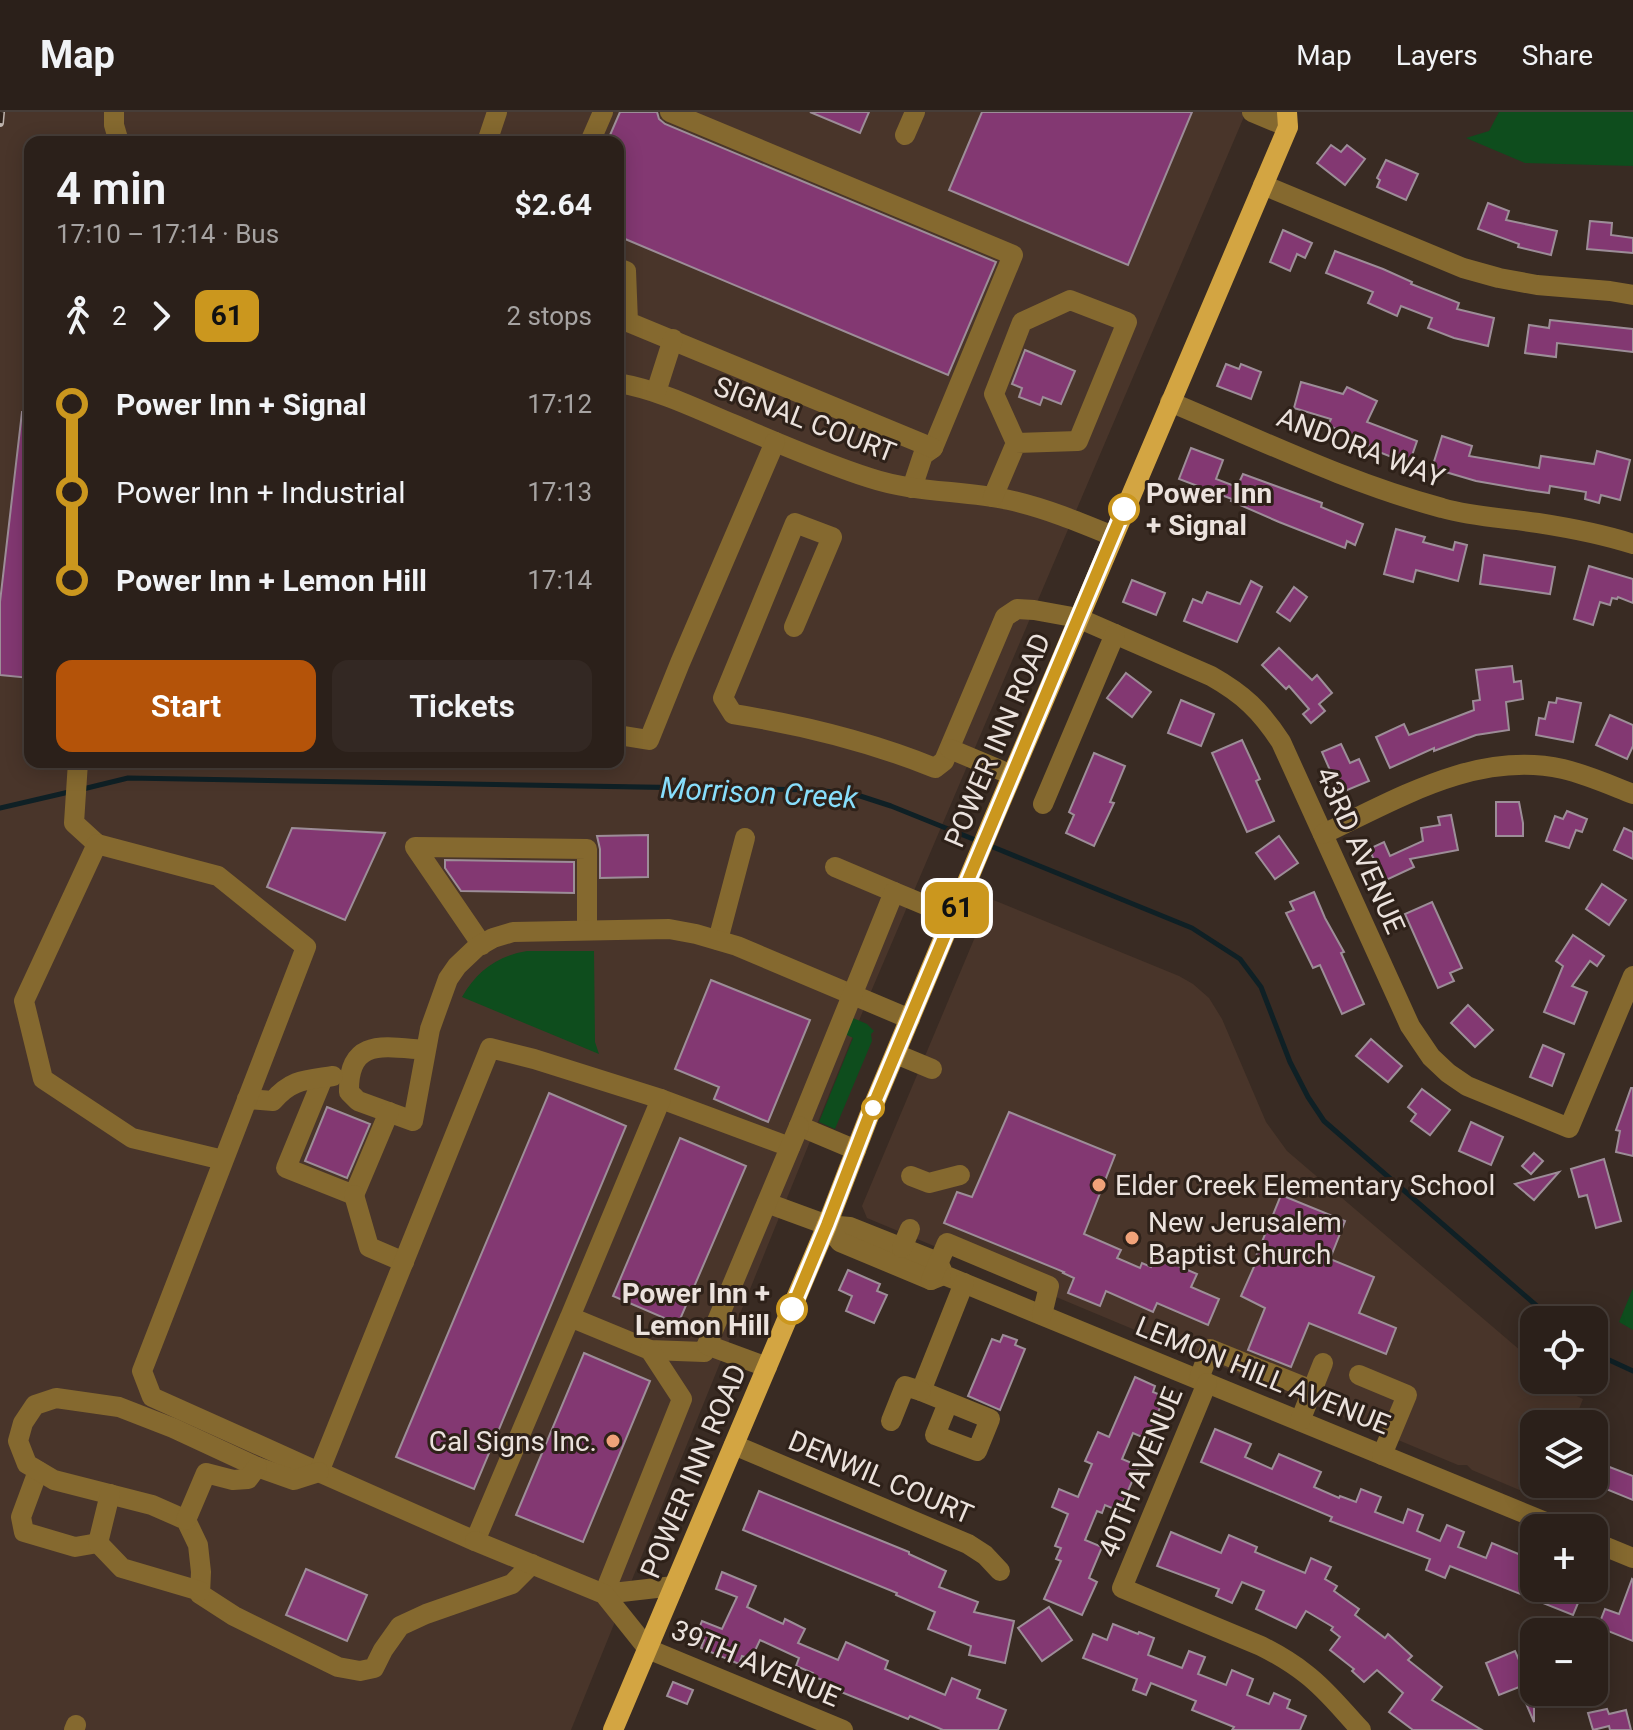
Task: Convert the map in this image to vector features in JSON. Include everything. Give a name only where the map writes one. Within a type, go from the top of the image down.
[{"type":"main road","name":"POWER INN ROAD","points":[[613,1730],[1288,120],[1306,112]]},
{"type":"street","points":[[114,112],[117,136]]},
{"type":"street","points":[[489,136],[497,112]]},
{"type":"street","points":[[593,136],[603,112]]},
{"type":"street","points":[[670,112],[1013,255],[933,448],[923,455],[912,488]]},
{"type":"street","points":[[905,135],[915,112]]},
{"type":"street","points":[[1252,112],[1288,120]]},
{"type":"street","points":[[1263,185],[1463,268],[1537,285],[1633,295]]},
{"type":"street","points":[[624,270],[628,322],[933,448]]},
{"type":"street","points":[[993,497],[1016,443],[994,394],[1022,322],[1070,300],[1127,322],[1078,441],[1016,443]]},
{"type":"street","points":[[656,392],[673,339]]},
{"type":"street","name":"SIGNAL COURT","points":[[624,384],[656,392],[874,479],[912,488],[993,497],[1053,512],[1113,536]]},
{"type":"street","name":"ANDORA WAY","points":[[1170,402],[1404,498],[1458,512],[1580,530],[1633,544]]},
{"type":"street","points":[[624,736],[649,740],[775,442]]},
{"type":"street","points":[[794,627],[832,537],[795,523],[723,698],[733,714],[782,722],[901,754],[935,768],[944,761],[950,749],[1012,775]]},
{"type":"street","name":"43RD AVENUE","points":[[950,749],[1005,617],[1017,609],[1078,618],[1230,686],[1249,700],[1267,720],[1281,742],[1410,1026],[1431,1057],[1467,1086],[1569,1128],[1633,976]]},
{"type":"street","points":[[1043,804],[1115,634]]},
{"type":"street","points":[[1323,834],[1431,784],[1457,774],[1490,767],[1516,765],[1561,769],[1589,776],[1633,794]]},
{"type":"street","points":[[78,768],[74,823],[97,844],[218,876],[306,947],[142,1371],[152,1397],[475,1541],[604,1594],[648,1649]]},
{"type":"street","points":[[718,940],[745,838]]},
{"type":"street","points":[[97,844],[24,1001],[43,1079],[132,1138],[223,1160]]},
{"type":"street","points":[[482,945],[415,847],[587,849],[587,930]]},
{"type":"street","points":[[835,867],[954,917]]},
{"type":"street","points":[[570,1317],[650,1350],[704,1352],[894,892]]},
{"type":"street","points":[[425,1050],[374,1047],[361,1054],[349,1074],[349,1092],[358,1101],[413,1121],[430,1029],[448,979],[465,957],[493,938],[513,932],[669,929],[696,934],[737,946],[910,1019]]},
{"type":"street","points":[[319,1472],[490,1048],[661,1099],[790,1147]]},
{"type":"street","points":[[896,1054],[932,1069]]},
{"type":"street","points":[[247,1099],[273,1101],[298,1081],[349,1074]]},
{"type":"street","points":[[323,1078],[286,1168],[354,1195]]},
{"type":"street","points":[[475,1541],[661,1099]]},
{"type":"street","points":[[389,1112],[354,1195],[369,1247],[404,1262]]},
{"type":"street","points":[[799,1126],[856,1150]]},
{"type":"street","points":[[911,1176],[929,1183],[960,1175]]},
{"type":"street","points":[[767,1203],[827,1225]]},
{"type":"street","name":"LEMON HILL AVENUE","points":[[827,1225],[850,1227],[902,1248],[938,1272]]},
{"type":"street","name":"LEMON HILL AVENUE","points":[[827,1225],[840,1242],[938,1272],[1526,1514]]},
{"type":"street","points":[[902,1248],[910,1229]]},
{"type":"street","points":[[938,1272],[947,1243],[1049,1286],[1042,1315]]},
{"type":"street","points":[[921,1391],[964,1283]]},
{"type":"street","points":[[707,1345],[767,1367]]},
{"type":"street","points":[[1203,1381],[1210,1349],[1312,1390]]},
{"type":"street","points":[[604,1594],[682,1399],[650,1350]]},
{"type":"street","points":[[1300,1421],[1323,1363]]},
{"type":"street","points":[[1359,1375],[1407,1395],[1382,1455]]},
{"type":"street","name":"40TH AVENUE","points":[[1203,1381],[1122,1588],[1283,1658],[1329,1695],[1361,1730]]},
{"type":"street","points":[[891,1421],[905,1386],[948,1403]]},
{"type":"street","points":[[319,1472],[294,1480],[119,1407],[56,1398],[35,1405],[23,1423],[18,1441],[27,1464],[54,1480],[152,1505],[186,1520],[198,1545],[200,1594],[246,1623],[338,1667],[360,1671],[374,1668],[400,1626],[512,1584],[532,1564]]},
{"type":"street","name":"DENWIL COURT","points":[[734,1445],[968,1544],[985,1555],[1000,1571]]},
{"type":"street","points":[[186,1520],[206,1473],[233,1480],[248,1479],[257,1467]]},
{"type":"street","points":[[38,1471],[21,1517],[24,1532],[75,1547],[98,1543]]},
{"type":"street","points":[[98,1543],[110,1494]]},
{"type":"street","points":[[98,1543],[122,1568],[200,1591]]},
{"type":"street","points":[[1608,1548],[1633,1558]]},
{"type":"street","points":[[604,1594],[674,1586]]},
{"type":"street","name":"39TH AVENUE","points":[[648,1649],[843,1730]]},
{"type":"shaded area","points":[[0,112],[1246,112],[867,1001],[571,1730],[0,1730]]},
{"type":"shaded area","name":"Elder Creek Elementary School","points":[[991,899],[1193,984],[1209,998],[1222,1019],[1266,1122],[1287,1151],[1520,1350],[1520,1394],[1572,1394],[1583,1399],[1579,1410],[1520,1410],[1520,1490],[1467,1465],[1458,1465],[867,1218],[862,1206]]},
{"type":"green space","points":[[1499,112],[1633,112],[1633,166],[1525,163],[1466,138],[1489,131]]},
{"type":"green space","points":[[527,951],[594,951],[595,1042],[599,1054],[462,997],[489,966]]},
{"type":"green space","points":[[846,1015],[867,1024],[874,1031],[835,1129],[819,1122],[853,1038],[841,1032]]},
{"type":"green space","points":[[1633,1288],[1633,1330],[1619,1322]]},
{"type":"building","points":[[620,112],[657,112],[665,124],[996,262],[948,375],[624,239],[624,136],[610,136]]},
{"type":"building","points":[[810,112],[869,112],[860,133]]},
{"type":"building","points":[[982,112],[1192,112],[1128,265],[949,190]]},
{"type":"building","points":[[1331,145],[1341,152],[1347,145],[1365,159],[1345,185],[1317,163]]},
{"type":"building","points":[[1386,160],[1418,174],[1406,200],[1377,187],[1380,180],[1377,178]]},
{"type":"building","points":[[1488,203],[1509,211],[1506,220],[1557,231],[1551,255],[1518,247],[1519,244],[1478,229]]},
{"type":"building","points":[[1590,221],[1612,223],[1611,235],[1633,238],[1633,253],[1587,249]]},
{"type":"building","points":[[1283,230],[1312,243],[1305,258],[1297,254],[1290,271],[1270,262]]},
{"type":"building","points":[[1335,251],[1459,303],[1457,309],[1494,318],[1488,346],[1428,328],[1432,318],[1401,306],[1397,316],[1368,303],[1373,292],[1326,273]]},
{"type":"building","points":[[1550,320],[1633,329],[1633,352],[1557,343],[1556,357],[1525,353],[1529,325],[1549,328]]},
{"type":"building","points":[[1025,350],[1075,371],[1061,404],[1043,397],[1040,405],[1019,397],[1022,388],[1012,384]]},
{"type":"building","points":[[1226,364],[1239,369],[1241,364],[1261,372],[1251,399],[1217,386]]},
{"type":"building","points":[[1301,382],[1343,394],[1347,387],[1377,401],[1367,422],[1417,441],[1409,464],[1369,448],[1328,425],[1331,419],[1294,408]]},
{"type":"building","points":[[22,412],[24,677],[0,675],[0,602]]},
{"type":"building","points":[[1442,436],[1472,446],[1469,456],[1539,468],[1541,456],[1594,464],[1597,451],[1630,460],[1620,500],[1601,495],[1599,503],[1585,499],[1586,492],[1550,486],[1549,493],[1527,490],[1476,481],[1432,468]]},
{"type":"building","points":[[1191,448],[1223,460],[1216,479],[1237,487],[1243,474],[1322,503],[1321,507],[1363,524],[1355,545],[1347,541],[1345,548],[1179,479]]},
{"type":"building","points":[[1396,529],[1425,537],[1423,542],[1453,550],[1455,542],[1467,545],[1458,581],[1416,570],[1413,582],[1384,574]]},
{"type":"building","points":[[1484,555],[1555,567],[1550,594],[1480,584]]},
{"type":"building","points":[[1589,566],[1633,579],[1633,603],[1618,597],[1612,598],[1610,605],[1600,602],[1593,625],[1574,619]]},
{"type":"building","points":[[1132,580],[1165,593],[1156,615],[1123,602]]},
{"type":"building","points":[[1251,581],[1262,587],[1237,642],[1184,621],[1193,599],[1202,603],[1207,592],[1240,604]]},
{"type":"building","points":[[1294,587],[1307,597],[1290,621],[1277,612]]},
{"type":"building","points":[[1279,648],[1312,680],[1317,675],[1332,693],[1319,704],[1325,711],[1311,723],[1303,714],[1309,709],[1289,686],[1286,689],[1262,665]]},
{"type":"building","points":[[1512,666],[1514,682],[1521,681],[1523,699],[1506,702],[1509,730],[1476,735],[1434,751],[1434,748],[1390,768],[1376,737],[1404,724],[1409,735],[1474,710],[1473,701],[1480,700],[1476,670]]},
{"type":"building","points":[[1126,673],[1151,692],[1132,717],[1107,698]]},
{"type":"building","points":[[1557,698],[1581,703],[1573,742],[1536,735],[1539,718],[1545,719],[1549,702],[1556,703]]},
{"type":"building","points":[[1181,700],[1214,714],[1201,746],[1168,733]]},
{"type":"building","points":[[1610,715],[1633,725],[1633,746],[1627,759],[1596,745]]},
{"type":"building","points":[[1242,740],[1260,779],[1256,781],[1274,821],[1247,832],[1212,753]]},
{"type":"building","points":[[1341,744],[1350,763],[1359,759],[1369,781],[1340,793],[1322,752]]},
{"type":"building","points":[[1094,753],[1125,766],[1110,802],[1114,803],[1094,846],[1066,833],[1074,815],[1069,812]]},
{"type":"building","points":[[1496,802],[1519,802],[1523,836],[1496,836]]},
{"type":"building","points":[[1567,811],[1587,819],[1582,832],[1576,830],[1569,848],[1546,841],[1555,816],[1563,819]]},
{"type":"building","points":[[1451,815],[1458,850],[1410,859],[1414,867],[1384,881],[1369,849],[1384,842],[1390,856],[1423,841],[1421,828],[1440,825],[1438,817]]},
{"type":"building","points":[[292,828],[385,833],[345,920],[267,887]]},
{"type":"building","points":[[1624,828],[1633,832],[1633,859],[1614,850]]},
{"type":"building","points":[[648,835],[648,877],[600,878],[597,836]]},
{"type":"building","points":[[1279,836],[1298,863],[1275,879],[1256,853]]},
{"type":"building","points":[[445,860],[574,862],[574,893],[461,891],[445,868]]},
{"type":"building","points":[[1602,884],[1626,900],[1609,925],[1586,909]]},
{"type":"building","points":[[1314,892],[1344,952],[1341,953],[1364,1004],[1342,1014],[1320,965],[1313,968],[1286,913],[1294,910],[1290,902]]},
{"type":"building","points":[[1432,902],[1462,968],[1450,973],[1454,981],[1438,988],[1405,914]]},
{"type":"building","points":[[1573,935],[1604,956],[1597,966],[1590,961],[1572,986],[1587,992],[1574,1024],[1544,1012],[1563,966],[1556,961]]},
{"type":"building","points":[[711,980],[810,1020],[768,1122],[714,1099],[719,1087],[675,1069]]},
{"type":"building","points":[[1468,1005],[1493,1030],[1475,1047],[1451,1023]]},
{"type":"building","points":[[1371,1039],[1402,1066],[1388,1082],[1356,1056]]},
{"type":"building","points":[[1543,1045],[1564,1054],[1552,1086],[1530,1077]]},
{"type":"building","points":[[1631,1088],[1633,1156],[1616,1152],[1620,1131],[1616,1130]]},
{"type":"building","points":[[1422,1089],[1450,1110],[1430,1135],[1411,1121],[1416,1114],[1408,1107]]},
{"type":"building","points":[[549,1093],[626,1126],[474,1489],[396,1457]]},
{"type":"building","points":[[327,1107],[370,1124],[347,1178],[305,1161]]},
{"type":"building","points":[[1009,1112],[1115,1155],[1084,1234],[1121,1250],[1117,1258],[1140,1268],[1142,1263],[1151,1267],[1155,1256],[1197,1274],[1191,1287],[1219,1299],[1208,1325],[1157,1303],[1153,1312],[1106,1291],[1100,1306],[1068,1293],[1074,1278],[1064,1272],[944,1223],[957,1192],[972,1197]]},
{"type":"building","points":[[1471,1122],[1503,1137],[1491,1165],[1459,1151]]},
{"type":"building","points":[[680,1138],[746,1166],[678,1324],[613,1296]]},
{"type":"building","points":[[1534,1153],[1543,1161],[1531,1174],[1522,1166]]},
{"type":"building","points":[[1604,1159],[1621,1221],[1596,1228],[1587,1195],[1579,1197],[1571,1169]]},
{"type":"building","points":[[1559,1172],[1534,1200],[1515,1184]]},
{"type":"building","points":[[1281,1195],[1345,1221],[1330,1259],[1374,1277],[1359,1313],[1396,1328],[1386,1354],[1309,1323],[1291,1367],[1248,1350],[1265,1308],[1241,1296]]},
{"type":"building","points":[[848,1270],[880,1284],[877,1291],[887,1295],[874,1323],[846,1311],[852,1296],[839,1290]]},
{"type":"building","points":[[1003,1335],[1017,1340],[1015,1345],[1025,1349],[1000,1410],[968,1396],[992,1339],[1000,1342]]},
{"type":"building","points":[[584,1353],[650,1381],[583,1542],[516,1515]]},
{"type":"building","points":[[1135,1377],[1155,1386],[1153,1392],[1165,1397],[1149,1440],[1133,1433],[1122,1459],[1139,1466],[1119,1511],[1105,1505],[1102,1513],[1097,1511],[1085,1540],[1102,1547],[1089,1578],[1097,1582],[1082,1615],[1044,1599],[1061,1561],[1056,1559],[1061,1548],[1055,1546],[1068,1514],[1052,1507],[1059,1489],[1078,1497],[1092,1464],[1085,1461],[1098,1432],[1109,1437]]},
{"type":"building","points":[[1215,1429],[1251,1444],[1245,1457],[1272,1469],[1279,1454],[1321,1472],[1314,1487],[1339,1498],[1356,1502],[1361,1489],[1381,1497],[1375,1512],[1403,1523],[1408,1509],[1423,1515],[1417,1531],[1440,1541],[1447,1525],[1464,1532],[1458,1547],[1486,1558],[1492,1543],[1520,1555],[1520,1594],[1450,1566],[1445,1578],[1426,1570],[1430,1559],[1330,1521],[1332,1517],[1201,1462]]},
{"type":"building","points":[[1608,1466],[1633,1476],[1633,1500],[1608,1490]]},
{"type":"building","points":[[759,1491],[909,1552],[946,1571],[939,1587],[978,1602],[974,1612],[1014,1621],[1005,1663],[969,1655],[971,1646],[928,1629],[935,1612],[897,1593],[743,1530]]},
{"type":"building","points":[[1171,1532],[1221,1553],[1229,1535],[1257,1547],[1255,1552],[1305,1573],[1311,1558],[1331,1567],[1325,1579],[1337,1586],[1334,1591],[1359,1609],[1355,1615],[1385,1638],[1388,1634],[1412,1656],[1408,1660],[1442,1687],[1432,1700],[1482,1730],[1413,1730],[1389,1712],[1403,1693],[1377,1670],[1364,1682],[1352,1671],[1354,1669],[1330,1650],[1340,1637],[1331,1630],[1333,1627],[1306,1611],[1296,1628],[1256,1609],[1264,1591],[1242,1582],[1232,1603],[1216,1596],[1219,1589],[1157,1566]]},
{"type":"building","points":[[306,1569],[367,1595],[347,1641],[286,1615]]},
{"type":"building","points":[[722,1572],[756,1586],[747,1607],[783,1624],[785,1619],[805,1629],[798,1643],[838,1660],[846,1642],[888,1661],[885,1669],[945,1695],[952,1678],[980,1690],[977,1698],[1006,1710],[998,1730],[943,1730],[910,1716],[908,1719],[841,1692],[843,1688],[796,1666],[799,1658],[760,1640],[751,1659],[742,1656],[739,1664],[701,1648],[704,1640],[696,1636],[702,1621],[722,1629],[737,1597],[716,1589]]},
{"type":"building","points":[[1632,1579],[1633,1641],[1608,1631],[1608,1618],[1602,1618],[1605,1609],[1619,1614]]},
{"type":"building","points":[[1540,1602],[1578,1602],[1573,1615]]},
{"type":"building","points":[[1049,1607],[1072,1640],[1042,1661],[1018,1628]]},
{"type":"building","points":[[1113,1624],[1154,1638],[1148,1655],[1182,1668],[1189,1651],[1205,1657],[1198,1674],[1226,1685],[1232,1670],[1253,1679],[1247,1695],[1269,1704],[1274,1693],[1290,1700],[1287,1708],[1306,1716],[1300,1730],[1232,1730],[1234,1727],[1192,1710],[1196,1701],[1151,1683],[1146,1695],[1133,1690],[1137,1679],[1083,1658],[1093,1634],[1107,1640]]},
{"type":"building","points":[[1515,1651],[1520,1662],[1520,1689],[1519,1687],[1499,1695],[1486,1663]]},
{"type":"building","points":[[673,1682],[693,1690],[687,1704],[667,1696]]},
{"type":"building","points":[[1527,1706],[1534,1706],[1534,1722]]},
{"type":"building","points":[[1607,1709],[1609,1714],[1626,1710],[1631,1730],[1610,1730],[1609,1726],[1593,1730],[1588,1713]]},
{"type":"waterway","name":"Morrison Creek","points":[[83,789],[128,778],[814,790],[854,794],[978,841]]},
{"type":"waterway","name":"Morrison Creek","points":[[0,808],[69,792]]},
{"type":"waterway","name":"Morrison Creek","points":[[988,845],[1192,928],[1240,959],[1261,987],[1290,1062],[1324,1121],[1537,1306]]},
{"type":"waterway","name":"Morrison Creek","points":[[1608,1359],[1633,1371]]},
{"type":"railway","points":[[0,123],[1,112]]},
{"type":"bus line","name":"61","points":[[792,1309],[869,1116],[1124,509]]},
{"type":"place","name":"Power Inn + Signal","points":[[1124,509]]},
{"type":"place","name":"Elder Creek Elementary School","points":[[1099,1185]]},
{"type":"place","name":"New Jerusalem Baptist Church","points":[[1132,1238]]},
{"type":"place","name":"Power Inn + Lemon Hill","points":[[792,1309]]},
{"type":"place","name":"Cal Signs Inc.","points":[[613,1441]]}]
